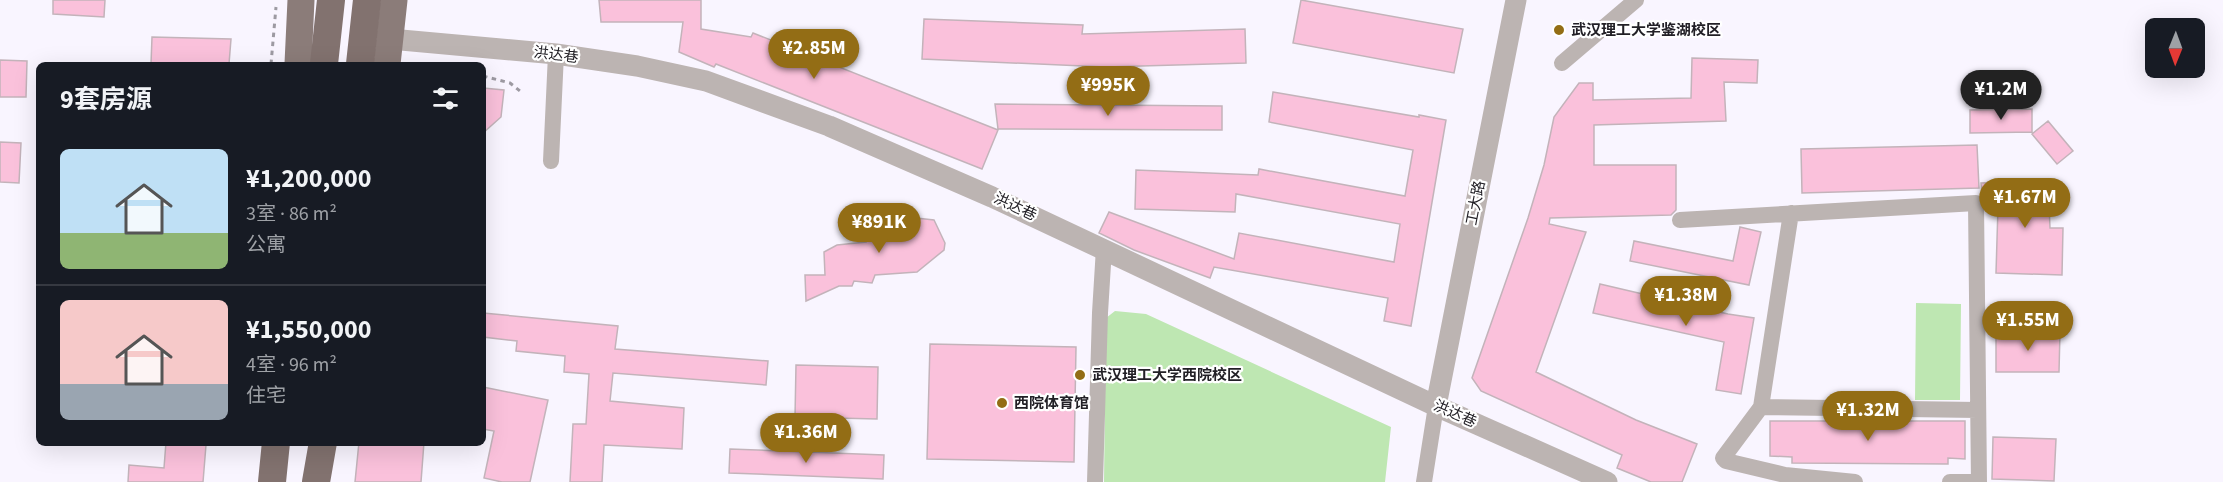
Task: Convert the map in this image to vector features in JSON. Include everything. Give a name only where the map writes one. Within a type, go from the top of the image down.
[{"type":"highway","points":[[324,62],[331,0]]},
{"type":"highway","points":[[360,62],[367,0]]},
{"type":"highway","points":[[272,482],[276,446]]},
{"type":"highway","points":[[316,482],[322,446]]},
{"type":"main road","points":[[298,62],[301,0]]},
{"type":"main road","points":[[388,52],[394,0]]},
{"type":"main road","points":[[257,482],[266,446]]},
{"type":"main road","points":[[328,446],[331,482]]},
{"type":"street","name":"工大路","points":[[1436,406],[1516,0]]},
{"type":"street","points":[[1562,63],[1636,0]]},
{"type":"street","name":"洪达巷","points":[[388,52],[556,54],[637,66],[706,81],[829,126],[1104,248],[1436,406],[1607,482]]},
{"type":"street","points":[[551,161],[556,54]]},
{"type":"street","points":[[1680,220],[1976,203],[1979,482],[1950,482]]},
{"type":"street","points":[[1791,213],[1761,407],[1723,458],[1726,461],[1785,475],[1855,482]]},
{"type":"street","points":[[1095,482],[1104,248]]},
{"type":"street","points":[[1424,482],[1436,406]]},
{"type":"street","points":[[1761,407],[1978,410]]},
{"type":"path","points":[[271,62],[277,0]]},
{"type":"path","points":[[486,77],[510,83],[520,91]]},
{"type":"green space","points":[[1916,303],[1961,304],[1960,400],[1915,400]]},
{"type":"green space","points":[[1115,311],[1146,314],[1391,427],[1385,482],[1104,482],[1106,318]]},
{"type":"building","points":[[53,0],[105,0],[104,17],[53,14]]},
{"type":"building","points":[[599,0],[701,0],[701,29],[751,37],[753,33],[998,130],[982,169],[716,64],[714,67],[679,52],[683,22],[601,22]]},
{"type":"building","points":[[1301,0],[1463,29],[1454,73],[1293,43]]},
{"type":"building","points":[[924,19],[1083,25],[1082,34],[1245,29],[1246,63],[1106,67],[922,59]]},
{"type":"building","points":[[152,37],[231,39],[229,62],[151,62]]},
{"type":"building","points":[[1692,58],[1758,60],[1757,83],[1724,82],[1726,121],[1594,125],[1594,165],[1676,165],[1676,210],[1671,215],[1550,218],[1549,224],[1586,232],[1536,372],[1636,420],[1697,444],[1682,482],[1651,482],[1617,468],[1622,455],[1481,391],[1472,378],[1528,218],[1544,165],[1554,117],[1579,83],[1593,83],[1593,100],[1691,98]]},
{"type":"building","points":[[0,60],[27,61],[26,97],[0,97]]},
{"type":"building","points":[[486,88],[504,90],[501,117],[486,130]]},
{"type":"building","points":[[1273,92],[1446,120],[1411,326],[1384,321],[1388,298],[1214,267],[1210,278],[1134,250],[1099,233],[1109,212],[1234,259],[1239,233],[1394,262],[1400,224],[1236,194],[1235,212],[1135,209],[1136,170],[1258,175],[1259,169],[1405,196],[1413,150],[1269,122]]},
{"type":"building","points":[[995,104],[1222,106],[1222,130],[998,129]]},
{"type":"building","points":[[2032,109],[2032,132],[1970,133],[1970,110]]},
{"type":"building","points":[[2048,121],[2073,151],[2057,164],[2032,134]]},
{"type":"building","points":[[0,142],[21,143],[19,183],[0,182]]},
{"type":"building","points":[[1977,145],[1979,188],[1802,193],[1801,149]]},
{"type":"building","points":[[2048,181],[2050,228],[2063,228],[2062,275],[1996,273],[1998,207],[1987,207],[1981,183]]},
{"type":"building","points":[[889,215],[934,220],[945,243],[944,250],[917,272],[875,275],[872,283],[854,281],[852,286],[839,286],[806,301],[805,275],[825,275],[824,252],[837,245],[866,242],[865,234]]},
{"type":"building","points":[[1740,227],[1761,232],[1749,285],[1630,261],[1634,241],[1733,261]]},
{"type":"building","points":[[1600,284],[1754,318],[1741,394],[1716,390],[1724,342],[1593,313]]},
{"type":"building","points":[[486,313],[618,326],[615,349],[768,361],[766,385],[613,373],[610,401],[684,408],[682,449],[604,445],[602,482],[570,482],[573,424],[586,424],[589,374],[564,372],[565,356],[516,351],[517,341],[486,337]]},
{"type":"building","points":[[1996,332],[2060,332],[2059,372],[1996,372]]},
{"type":"building","name":"西院体育馆","points":[[930,344],[1076,347],[1074,462],[927,459]]},
{"type":"building","points":[[796,365],[878,367],[877,419],[795,417]]},
{"type":"building","points":[[486,388],[548,400],[530,482],[502,482],[484,478],[494,431],[486,430]]},
{"type":"building","points":[[1770,421],[1965,421],[1965,459],[1948,458],[1948,464],[1792,463],[1792,457],[1770,456]]},
{"type":"building","points":[[1993,437],[2056,439],[2054,481],[1992,479]]},
{"type":"building","points":[[166,446],[206,446],[203,482],[128,482],[129,465],[164,468]]},
{"type":"building","points":[[359,446],[424,446],[421,482],[355,482]]},
{"type":"building","points":[[730,449],[884,455],[883,479],[729,473]]},
{"type":"place","name":"武汉理工大学鉴湖校区","points":[[1559,30]]},
{"type":"place","name":"武汉理工大学西院校区","points":[[1080,375]]},
{"type":"place","name":"西院体育馆","points":[[1002,403]]}]
